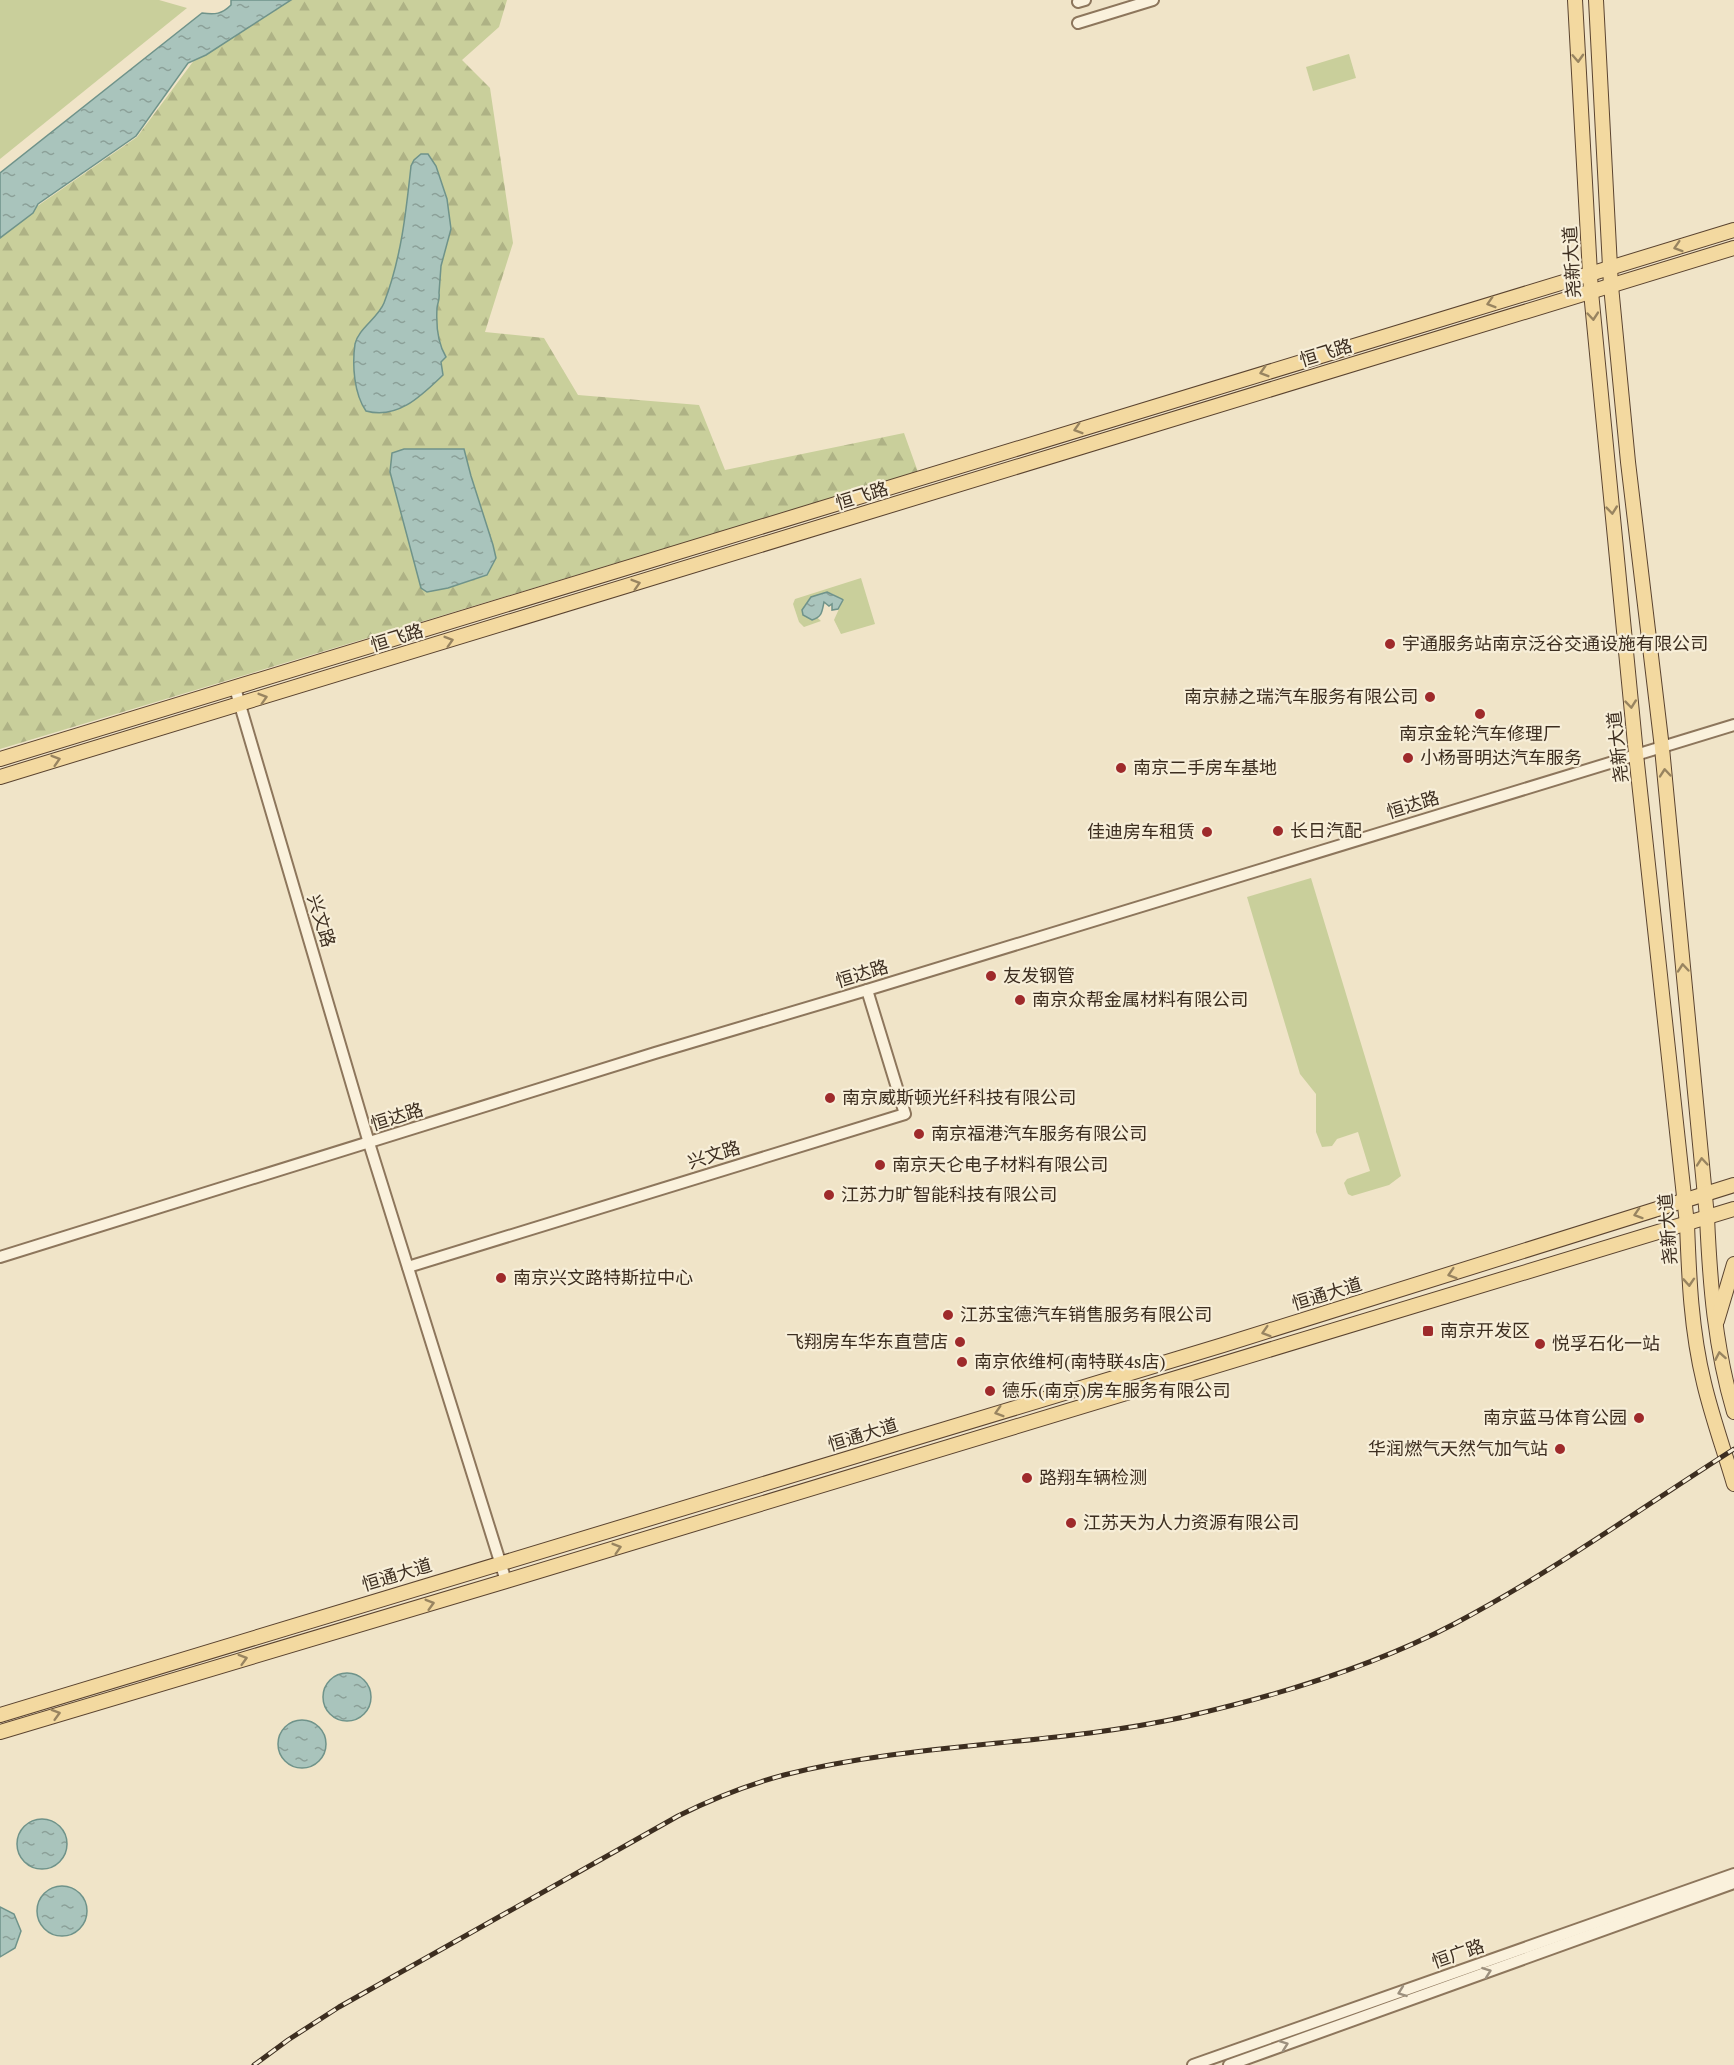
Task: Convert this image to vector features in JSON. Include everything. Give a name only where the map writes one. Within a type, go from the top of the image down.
[{"type":"main road","name":"尧新大道","points":[[1575,0],[1591,292],[1636,754],[1687,1224],[1689,1284],[1704,1383],[1734,1484]]},
{"type":"main road","name":"尧新大道","points":[[1596,0],[1611,286],[1628,462],[1662,748],[1705,1193],[1715,1328],[1724,1378],[1734,1412]]},
{"type":"main road","name":"恒飞路","points":[[0,759],[1734,230]]},
{"type":"main road","name":"恒飞路","points":[[0,777],[1734,248]]},
{"type":"main road","name":"恒通大道","points":[[0,1715],[1234,1342],[1734,1185]]},
{"type":"main road","name":"恒通大道","points":[[0,1732],[1734,1209]]},
{"type":"main road","points":[[1715,1328],[1734,1264]]},
{"type":"street","points":[[1078,22],[1153,0]]},
{"type":"street","name":"兴文路","points":[[234,688],[369,1143],[506,1581]]},
{"type":"street","name":"恒达路","points":[[0,1257],[644,1057],[1734,725]]},
{"type":"street","name":"兴文路","points":[[408,1267],[905,1114],[867,990]]},
{"type":"street","name":"恒广路","points":[[1193,2065],[1734,1875]]},
{"type":"street","name":"恒广路","points":[[1229,2065],[1256,2060],[1734,1883]]},
{"type":"green space","points":[[0,0],[159,0],[187,8],[0,159]]},
{"type":"green space","points":[[277,0],[507,0],[499,27],[462,60],[490,88],[513,243],[485,332],[544,338],[578,395],[699,405],[725,470],[904,433],[918,472],[0,749],[0,232],[137,137],[198,55]]},
{"type":"green space","points":[[1349,54],[1356,78],[1313,91],[1306,67]]},
{"type":"green space","points":[[861,578],[875,624],[841,634],[834,620],[843,600],[831,593],[808,601],[804,606],[821,621],[804,627],[799,622],[793,604],[795,599]]},
{"type":"green space","points":[[1311,878],[1401,1176],[1389,1185],[1352,1196],[1348,1194],[1344,1183],[1347,1179],[1370,1171],[1358,1132],[1337,1139],[1332,1146],[1322,1147],[1316,1132],[1316,1094],[1300,1074],[1247,897]]},
{"type":"water","points":[[231,0],[291,0],[206,55],[188,63],[136,136],[38,204],[33,213],[0,238],[0,173],[202,13],[221,12],[231,5]]},
{"type":"water","points":[[421,154],[428,154],[436,166],[447,199],[451,229],[441,266],[437,308],[438,333],[446,357],[441,362],[443,375],[418,398],[399,409],[378,413],[366,411],[355,379],[355,344],[360,333],[381,308],[390,286],[402,236],[411,166]]},
{"type":"water","points":[[404,449],[464,449],[496,558],[487,575],[448,588],[427,592],[421,588],[390,472],[392,453]]},
{"type":"water","points":[[827,592],[843,600],[838,609],[832,610],[832,604],[829,606],[824,602],[820,616],[812,620],[803,615],[802,610],[811,597]]},
{"type":"water","points":[[347,1673],[364,1680],[371,1697],[364,1714],[347,1721],[330,1714],[323,1697],[330,1680]]},
{"type":"water","points":[[302,1720],[319,1727],[326,1744],[319,1761],[302,1768],[285,1761],[278,1744],[285,1727]]},
{"type":"water","points":[[47,1819],[60,1826],[66,1834],[66,1854],[60,1862],[52,1868],[37,1869],[24,1862],[18,1854],[17,1839],[24,1826],[32,1820]]},
{"type":"water","points":[[67,1886],[80,1893],[86,1901],[86,1921],[80,1929],[72,1935],[57,1936],[44,1929],[38,1921],[37,1906],[44,1893],[52,1887]]},
{"type":"water","points":[[0,1907],[14,1914],[21,1931],[15,1948],[0,1957]]},
{"type":"railway","points":[[254,2065],[339,2007],[678,1816],[717,1798],[770,1779],[833,1764],[1134,1726],[1219,1709],[1322,1679],[1422,1640],[1490,1604],[1561,1562],[1734,1449]]},
{"type":"place","name":"宇通服务站南京泛谷交通设施有限公司","points":[[1390,644]]},
{"type":"place","name":"南京赫之瑞汽车服务有限公司","points":[[1430,697]]},
{"type":"place","name":"南京金轮汽车修理厂","points":[[1480,714]]},
{"type":"place","name":"小杨哥明达汽车服务","points":[[1408,758]]},
{"type":"place","name":"南京二手房车基地","points":[[1121,768]]},
{"type":"place","name":"长日汽配","points":[[1278,831]]},
{"type":"place","name":"佳迪房车租赁","points":[[1207,832]]},
{"type":"place","name":"友发钢管","points":[[991,976]]},
{"type":"place","name":"南京众帮金属材料有限公司","points":[[1020,1000]]},
{"type":"place","name":"南京威斯顿光纤科技有限公司","points":[[830,1098]]},
{"type":"place","name":"南京福港汽车服务有限公司","points":[[919,1134]]},
{"type":"place","name":"南京天仑电子材料有限公司","points":[[880,1165]]},
{"type":"place","name":"江苏力旷智能科技有限公司","points":[[829,1195]]},
{"type":"place","name":"南京兴文路特斯拉中心","points":[[501,1278]]},
{"type":"place","name":"江苏宝德汽车销售服务有限公司","points":[[948,1315]]},
{"type":"place","name":"南京开发区","points":[[1428,1331]]},
{"type":"place","name":"飞翔房车华东直营店","points":[[960,1342]]},
{"type":"place","name":"悦孚石化一站","points":[[1540,1344]]},
{"type":"place","name":"南京依维柯(南特联4s店)","points":[[962,1362]]},
{"type":"place","name":"德乐(南京)房车服务有限公司","points":[[990,1391]]},
{"type":"place","name":"南京蓝马体育公园","points":[[1639,1418]]},
{"type":"place","name":"华润燃气天然气加气站","points":[[1560,1449]]},
{"type":"place","name":"路翔车辆检测","points":[[1027,1478]]},
{"type":"place","name":"江苏天为人力资源有限公司","points":[[1071,1523]]}]
